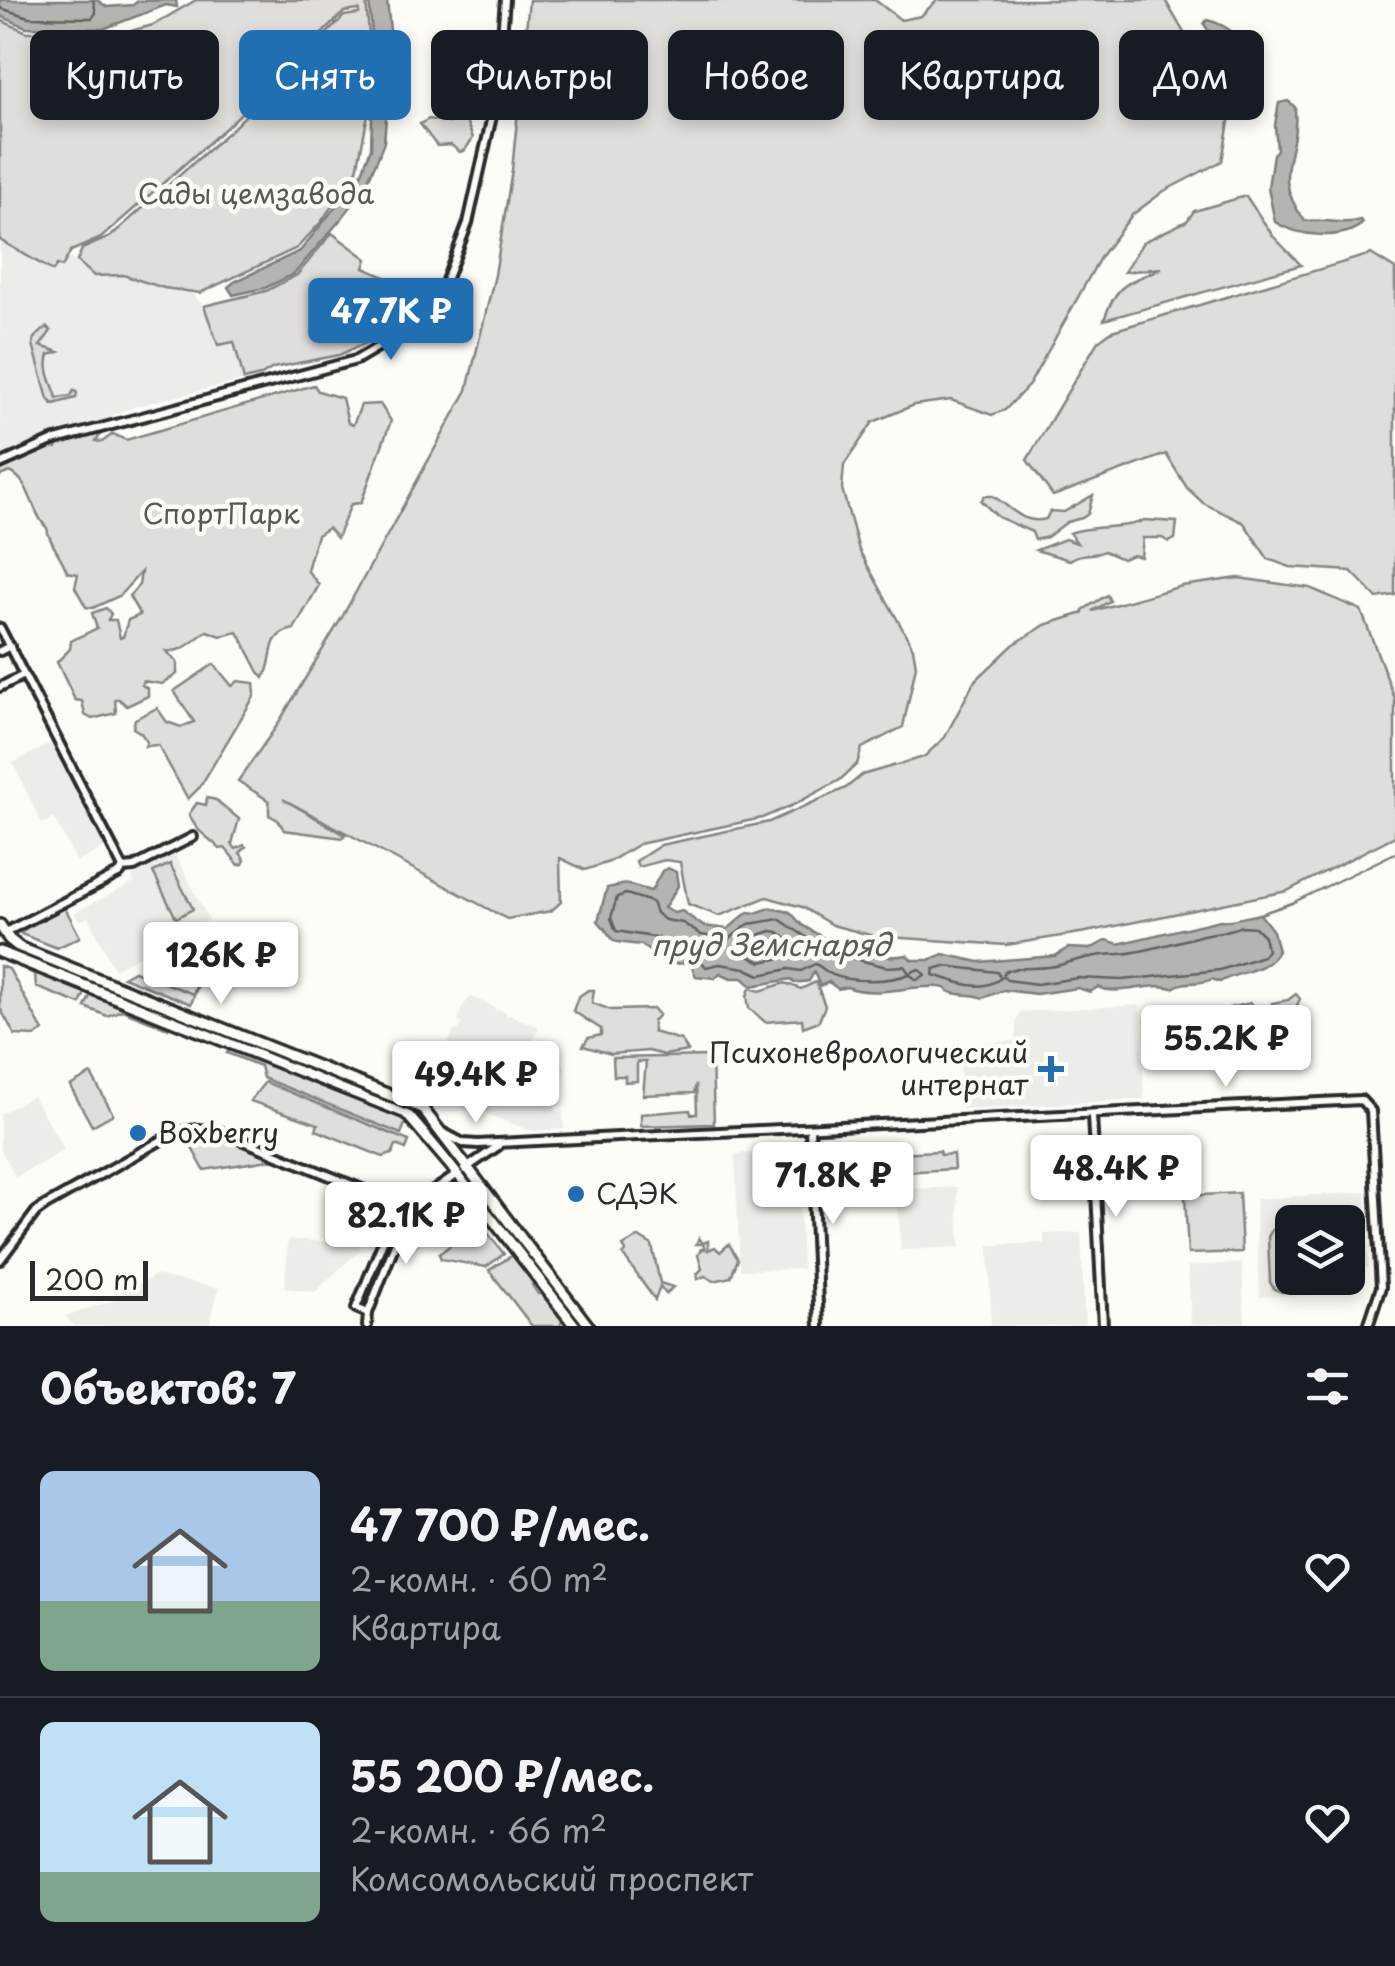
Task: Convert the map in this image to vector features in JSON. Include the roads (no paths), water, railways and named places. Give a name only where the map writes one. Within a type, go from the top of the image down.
[{"type":"main road","points":[[1,934],[17,958]]},
{"type":"main road","points":[[1,934],[20,948],[427,1112],[462,1171],[575,1326]]},
{"type":"main road","points":[[0,952],[406,1113],[462,1171],[588,1326]]},
{"type":"street","points":[[0,464],[52,441],[356,360],[415,325],[442,291],[469,219],[497,94],[505,0]]},
{"type":"street","points":[[0,628],[122,868]]},
{"type":"street","points":[[0,651],[10,646]]},
{"type":"street","points":[[0,687],[24,675]]},
{"type":"street","points":[[1,934],[122,868],[134,867],[192,837]]},
{"type":"street","points":[[441,1132],[463,1143],[504,1144],[1361,1100],[1368,1106],[1381,1287],[1368,1326]]},
{"type":"street","points":[[1092,1115],[1103,1326]]},
{"type":"street","points":[[0,1260],[36,1212],[184,1129],[219,1131],[408,1208]]},
{"type":"street","points":[[810,1129],[820,1326]]},
{"type":"street","points":[[367,1326],[368,1313],[408,1208],[504,1144]]},
{"type":"street","points":[[368,1313],[356,1308],[398,1204]]},
{"type":"water","points":[[0,0],[97,0],[107,7],[176,0],[177,7],[166,5],[103,29],[26,27],[0,16]]},
{"type":"water","points":[[369,0],[387,0],[390,30],[372,30]]},
{"type":"water","points":[[1207,20],[1229,30],[1208,30],[1204,24]]},
{"type":"water","points":[[1288,101],[1295,107],[1287,176],[1294,204],[1305,221],[1363,223],[1354,229],[1319,235],[1275,222],[1268,188],[1277,150],[1275,125],[1279,103]]},
{"type":"water","points":[[372,120],[386,120],[384,142],[363,191],[294,274],[265,288],[233,295],[228,287],[234,282],[300,251],[361,175],[371,148]]},
{"type":"water","name":"пруд Земснаряд","points":[[668,868],[676,872],[678,886],[664,908],[674,913],[682,911],[703,926],[728,929],[748,912],[770,908],[790,912],[802,925],[834,944],[852,945],[878,956],[907,955],[912,960],[929,960],[943,954],[979,962],[1055,956],[1068,948],[1090,949],[1107,940],[1118,944],[1260,914],[1273,931],[1278,951],[1260,967],[1220,982],[1212,979],[1173,988],[1098,987],[1090,992],[1078,988],[1036,994],[1004,990],[983,998],[939,987],[838,989],[829,982],[820,986],[814,972],[809,981],[794,983],[791,979],[752,986],[743,978],[720,973],[715,978],[696,976],[690,963],[673,964],[656,948],[649,951],[642,945],[614,941],[598,921],[607,888],[626,884],[651,891],[662,871]]},
{"type":"waterway","points":[[1260,914],[1292,903],[1395,853]]},
{"type":"tram line","points":[[0,945],[416,1113],[583,1326]]},
{"type":"place","name":"Психоневрологический интернат","points":[[1051,1069]]},
{"type":"place","name":"Boxberry","points":[[138,1133]]},
{"type":"place","name":"СДЭК","points":[[576,1194]]},
{"type":"park label","name":"Сады цемзавода","points":[[256,194]]},
{"type":"park label","name":"СпортПарк","points":[[221,514]]}]
